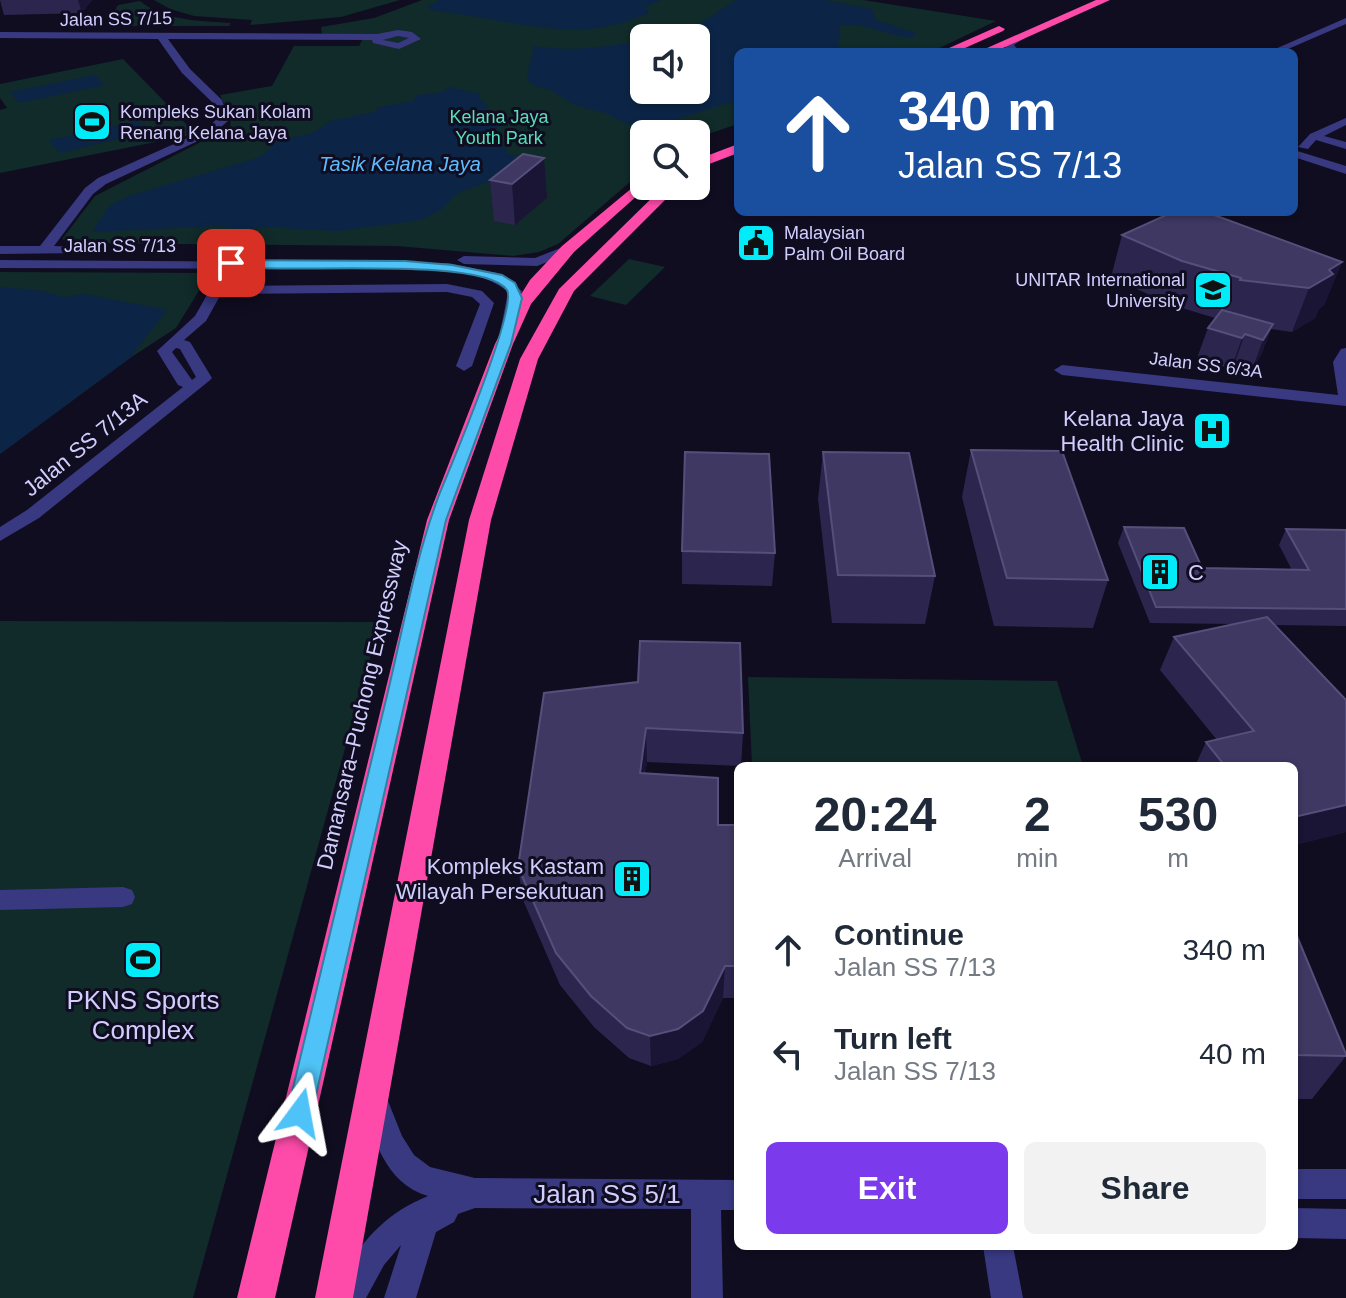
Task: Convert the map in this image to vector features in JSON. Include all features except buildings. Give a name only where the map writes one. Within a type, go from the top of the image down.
[{"type":"highway","points":[[983,48],[1092,0]]},
{"type":"highway","points":[[994,48],[1105,0]]},
{"type":"highway","points":[[955,48],[1017,21]]},
{"type":"highway","points":[[710,144],[734,135]]},
{"type":"highway","points":[[710,159],[734,150]]},
{"type":"highway","name":"Damansara–Puchong Expressway","points":[[256,1298],[438,520],[504,344],[536,284],[568,249],[630,194]]},
{"type":"highway","points":[[334,1298],[480,520],[529,359],[567,289],[658,200]]},
{"type":"street","points":[[1282,48],[1346,21]]},
{"type":"street","name":"Jalan SS 7/15","points":[[0,35],[232,34],[252,37]]},
{"type":"street","points":[[160,35],[252,37],[377,39],[356,37],[252,37]]},
{"type":"street","points":[[44,250],[89,191],[102,181],[209,132],[225,118],[218,102],[186,71],[160,35]]},
{"type":"street","points":[[1011,48],[1008,45],[1021,37]]},
{"type":"street","points":[[1298,147],[1346,121]]},
{"type":"street","points":[[1314,136],[1346,146]]},
{"type":"street","points":[[1298,148],[1346,161]]},
{"type":"street","points":[[1298,148],[1346,170]]},
{"type":"street","name":"Jalan SS 7/13","points":[[0,264],[231,258],[525,264],[568,249]]},
{"type":"street","name":"Jalan SS 7/13","points":[[0,250],[405,265],[490,276],[515,291],[504,344]]},
{"type":"street","name":"Jalan SS 7/13A","points":[[0,535],[33,514],[195,385],[183,382],[164,351],[201,318],[218,290],[231,258]]},
{"type":"street","points":[[218,290],[435,288],[477,294],[487,303],[464,366]]},
{"type":"street","points":[[1346,352],[1341,362],[1346,399]]},
{"type":"street","name":"Jalan SS 6/3A","points":[[1062,370],[1346,399]]},
{"type":"street","points":[[0,900],[123,897]]},
{"type":"street","name":"Jalan SS 5/1","points":[[372,1092],[391,1145],[404,1165],[423,1180],[475,1193],[734,1195]]},
{"type":"street","points":[[1298,1184],[1346,1184]]},
{"type":"street","points":[[400,1298],[425,1222],[475,1193]]},
{"type":"street","name":"Jalan SS 5/1","points":[[349,1298],[381,1243],[399,1224],[421,1212],[475,1193]]},
{"type":"street","points":[[706,1195],[707,1298]]},
{"type":"street","points":[[1298,1223],[1346,1224]]},
{"type":"street","points":[[999,1250],[1007,1298]]},
{"type":"green space","points":[[154,0],[400,0],[341,17],[250,25],[252,20],[194,16],[170,9]]},
{"type":"green space","name":"Kelana Jaya Youth Park","points":[[422,0],[863,0],[996,21],[939,48],[734,48],[734,125],[710,133],[710,120],[630,120],[630,182],[558,244],[539,252],[513,256],[397,246],[72,243],[62,239],[95,196],[230,127],[231,119],[220,95],[272,86],[294,46],[359,46],[364,37],[322,35],[321,27],[374,18]]},
{"type":"green space","points":[[140,1],[171,16],[231,23],[229,26],[131,26],[108,21],[118,5]]},
{"type":"green space","name":"Kompleks Sukan Kolam Renang Kelana Jaya","points":[[123,59],[196,134],[0,173],[0,110],[7,108],[0,98],[0,84]]},
{"type":"green space","points":[[629,259],[665,267],[626,305],[590,296]]},
{"type":"green space","points":[[0,272],[210,273],[176,328],[0,454]]},
{"type":"green space","name":"PKNS Sports Complex","points":[[0,621],[380,622],[193,1298],[0,1298]]},
{"type":"green space","points":[[748,677],[1057,681],[1082,762],[752,762]]},
{"type":"water","points":[[440,0],[661,0],[645,7],[650,12],[623,23],[570,29],[516,24],[434,11],[427,7]]},
{"type":"water","points":[[736,0],[826,0],[872,9],[876,20],[915,33],[914,37],[905,37],[850,25],[840,26],[838,48],[734,48],[734,101],[674,120],[630,120],[630,125],[605,113],[575,105],[550,90],[530,84],[527,77],[534,46],[562,49],[630,42],[630,104],[710,104],[710,24],[696,24]]},
{"type":"water","points":[[95,75],[105,85],[19,103],[10,92]]},
{"type":"water","name":"Tasik Kelana Jaya","points":[[450,87],[479,94],[481,101],[488,106],[484,110],[499,115],[502,120],[496,132],[508,154],[517,155],[503,176],[458,193],[441,210],[421,220],[337,231],[261,227],[244,230],[218,226],[92,232],[109,206],[129,196],[260,157],[278,141],[312,133],[331,121],[413,101],[417,95],[443,92]]},
{"type":"water","points":[[138,121],[149,132],[59,153],[49,140]]},
{"type":"water","points":[[0,287],[44,291],[64,297],[85,294],[167,310],[130,358],[0,454]]},
{"type":"place","name":"Kompleks Sukan Kolam Renang Kelana Jaya","points":[[92,122]]},
{"type":"place","name":"Malaysian Palm Oil Board","points":[[756,243]]},
{"type":"place","name":"UNITAR International University","points":[[1213,290]]},
{"type":"place","name":"Kelana Jaya Health Clinic","points":[[1212,431]]},
{"type":"place","name":"C","points":[[1160,572]]},
{"type":"place","name":"Kompleks Kastam Wilayah Persekutuan","points":[[632,879]]},
{"type":"place","name":"PKNS Sports Complex","points":[[143,960]]},
{"type":"route","points":[[231,263],[405,265],[452,269],[498,278],[511,286],[516,298],[504,344],[438,520],[300,1113]]}]
